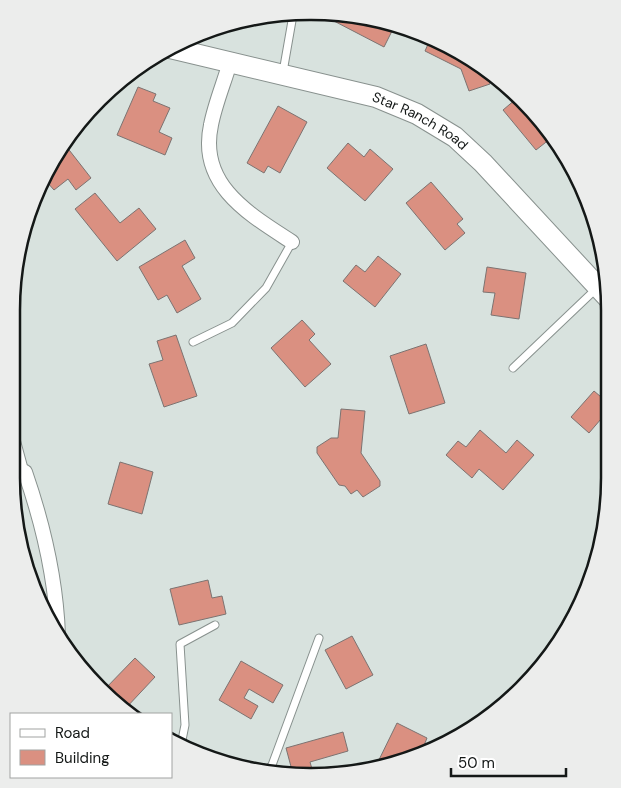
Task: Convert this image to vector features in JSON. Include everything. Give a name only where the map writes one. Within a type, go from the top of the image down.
[{"type":"street","name":"Star Ranch Road","points":[[181,51],[376,97],[417,114],[454,137],[483,163],[600,290]]},
{"type":"street","points":[[230,62],[211,126],[212,162],[225,192],[237,204],[292,242]]},
{"type":"street","points":[[25,472],[43,531],[57,619]]},
{"type":"lane","points":[[283,75],[292,21]]},
{"type":"lane","points":[[193,342],[232,323],[266,288],[292,242]]},
{"type":"lane","points":[[513,368],[600,295]]},
{"type":"lane","points":[[20,452],[25,472]]},
{"type":"lane","points":[[182,738],[185,725],[180,644],[215,625]]},
{"type":"lane","points":[[271,766],[319,638]]},
{"type":"building","points":[[334,21],[348,22],[392,32],[384,47]]},
{"type":"building","points":[[428,45],[439,50],[472,69],[490,84],[469,91],[461,69],[425,51]]},
{"type":"building","points":[[138,87],[156,94],[153,101],[170,108],[159,132],[172,138],[165,155],[117,135]]},
{"type":"building","points":[[513,102],[547,142],[536,150],[503,110]]},
{"type":"building","points":[[278,106],[307,122],[280,173],[268,166],[264,173],[247,163]]},
{"type":"building","points":[[348,143],[364,157],[370,149],[393,169],[365,201],[327,168]]},
{"type":"building","points":[[69,149],[91,178],[76,190],[68,179],[54,190],[49,184]]},
{"type":"building","points":[[431,182],[463,219],[457,224],[465,233],[445,250],[406,203]]},
{"type":"building","points":[[95,193],[120,223],[139,208],[156,229],[117,261],[75,209]]},
{"type":"building","points":[[185,240],[195,258],[182,266],[201,299],[177,313],[167,295],[158,300],[139,267]]},
{"type":"building","points":[[378,256],[401,274],[375,307],[343,281],[356,265],[365,272]]},
{"type":"building","points":[[487,267],[526,273],[519,319],[491,315],[495,293],[483,292]]},
{"type":"building","points":[[302,320],[315,334],[309,340],[331,364],[305,387],[271,348]]},
{"type":"building","points":[[176,335],[197,396],[164,407],[149,364],[163,360],[157,341]]},
{"type":"building","points":[[426,344],[445,403],[409,414],[390,356]]},
{"type":"building","points":[[594,391],[601,397],[601,419],[589,433],[571,417]]},
{"type":"building","points":[[341,409],[365,411],[361,453],[380,481],[380,486],[363,497],[357,490],[351,494],[345,486],[339,485],[317,453],[317,447],[331,438],[338,438]]},
{"type":"building","points":[[480,430],[506,453],[517,440],[534,455],[503,490],[479,469],[472,478],[446,455],[458,441],[466,447]]},
{"type":"building","points":[[120,462],[153,472],[142,514],[108,504]]},
{"type":"building","points":[[208,580],[212,598],[222,596],[226,614],[179,625],[170,589]]},
{"type":"building","points":[[352,636],[373,675],[346,689],[325,650]]},
{"type":"building","points":[[135,658],[155,677],[129,704],[108,686]]},
{"type":"building","points":[[241,661],[283,685],[273,703],[249,689],[244,698],[258,706],[251,719],[219,700]]},
{"type":"building","points":[[397,723],[427,738],[422,746],[379,759]]},
{"type":"building","points":[[343,732],[348,751],[310,762],[312,768],[310,768],[291,767],[286,748]]}]
